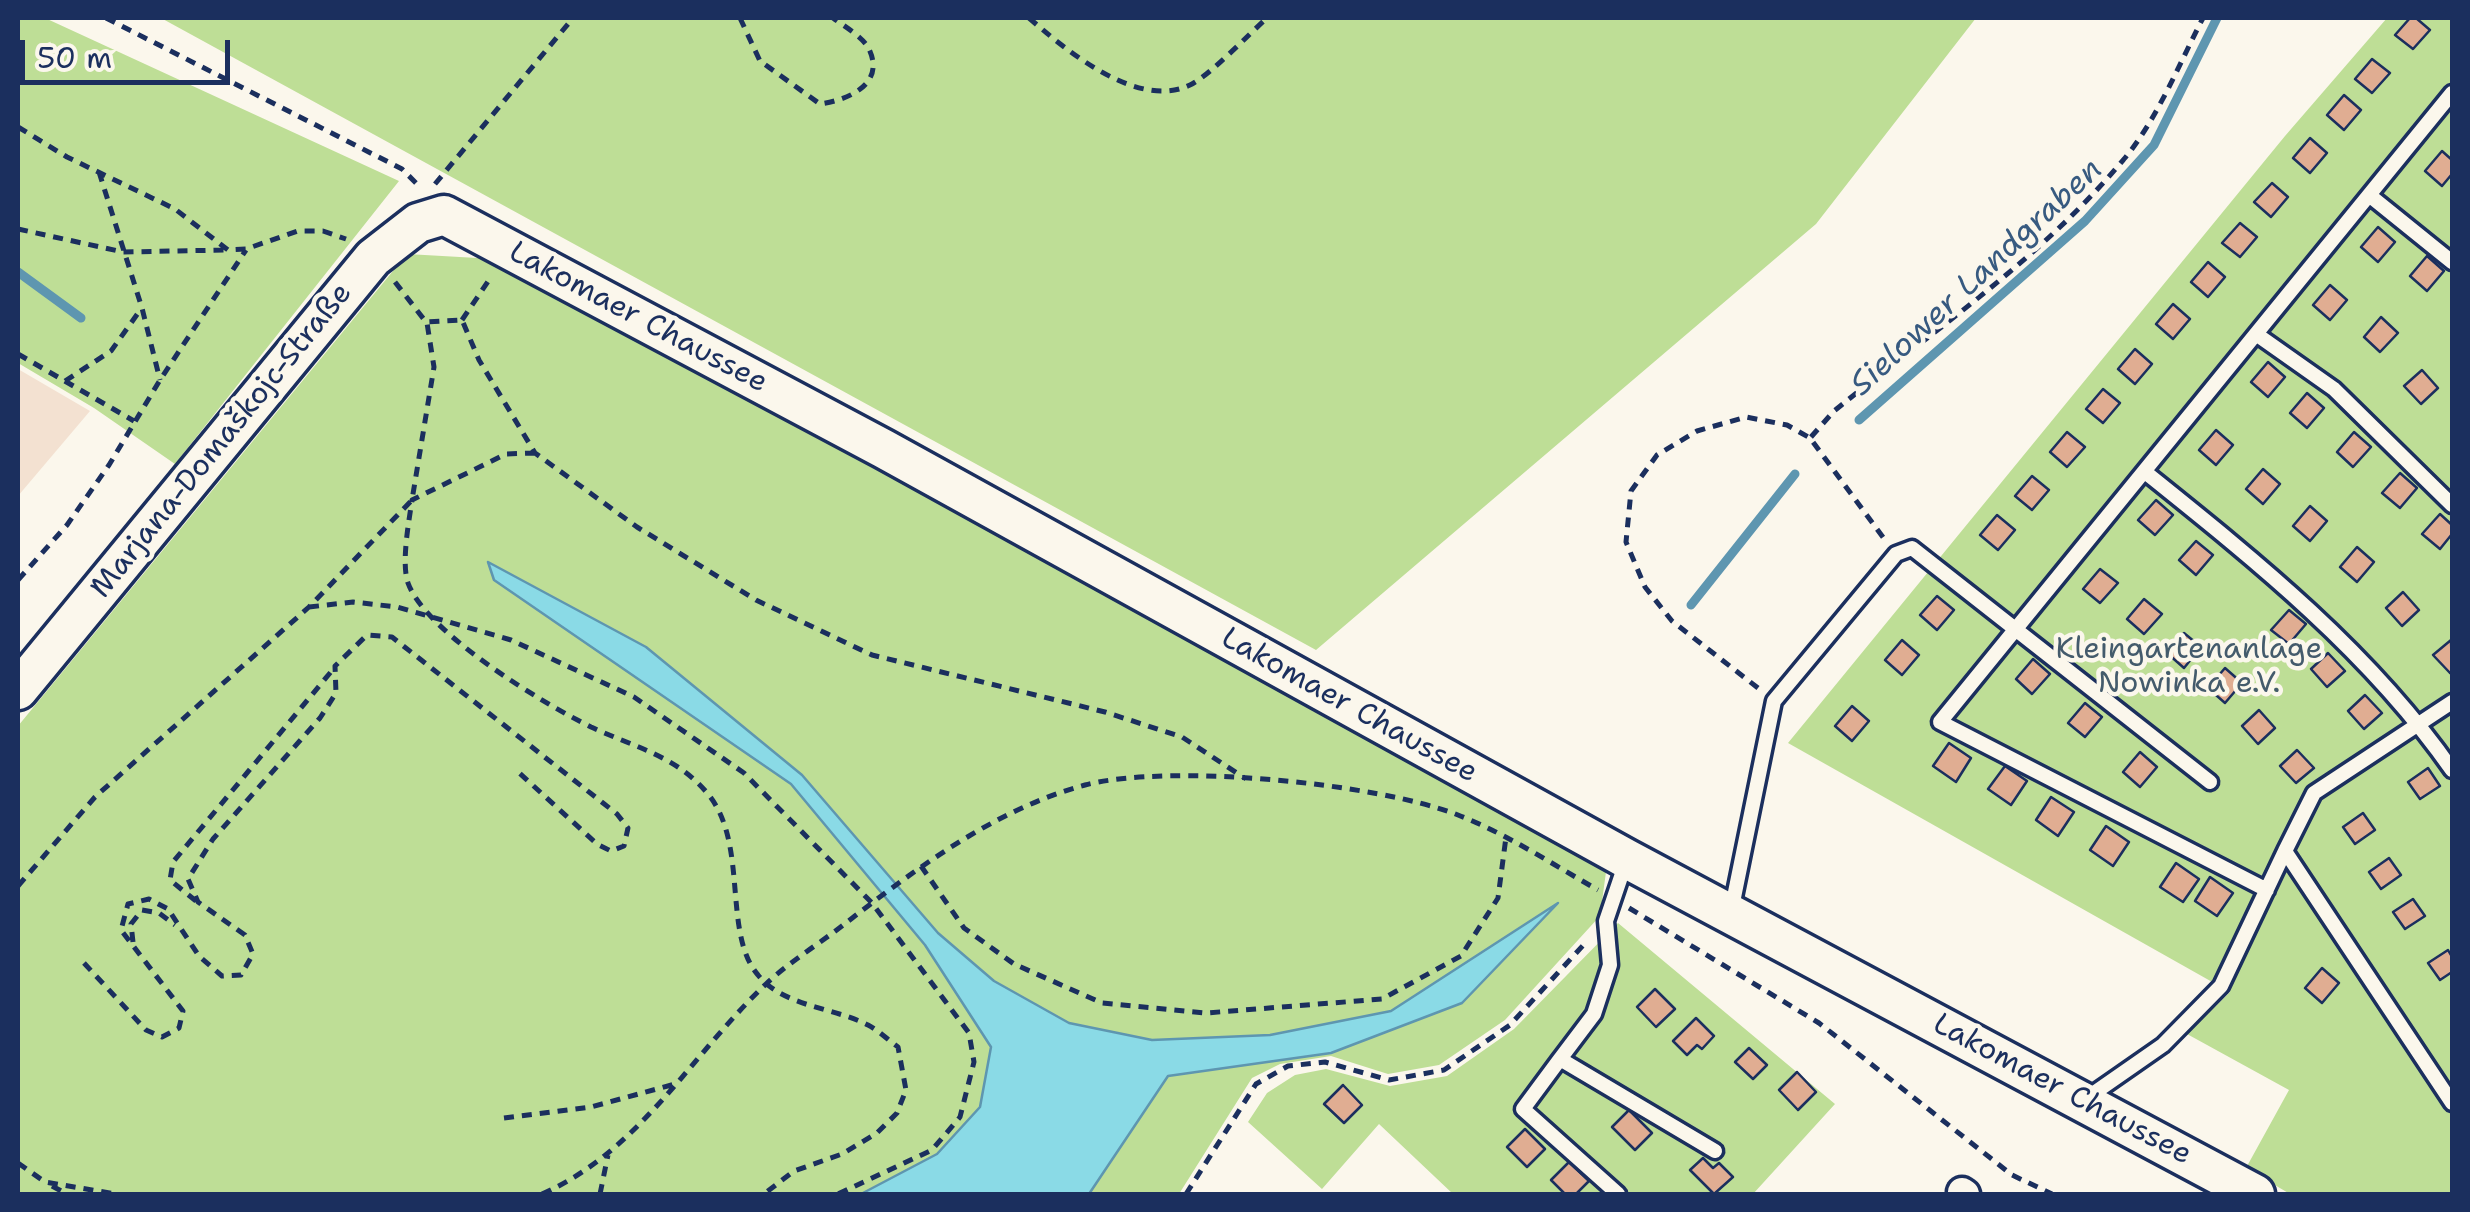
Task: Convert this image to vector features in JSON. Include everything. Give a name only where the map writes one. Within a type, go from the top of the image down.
[{"type":"street","name":"Lakomaer Chaussee","points":[[444,216],[884,449],[1627,859],[2255,1194]]},
{"type":"street","name":"Marjana-Domaškojc-Straße","points":[[18,690],[373,258],[418,223],[444,216]]},
{"type":"lane","points":[[2266,890],[1940,722],[2452,93]]},
{"type":"lane","points":[[2369,195],[2452,262]]},
{"type":"lane","points":[[2256,334],[2334,389],[2452,506]]},
{"type":"lane","points":[[2146,472],[2287,586],[2420,723],[2452,770]]},
{"type":"lane","points":[[1730,913],[1774,701],[1896,554],[1912,548],[2210,782]]},
{"type":"lane","points":[[2083,1100],[2164,1045],[2220,986],[2314,793],[2452,702]]},
{"type":"lane","points":[[2285,851],[2452,1102]]},
{"type":"lane","points":[[1618,1194],[1524,1108],[1594,1014],[1610,965],[1606,921],[1627,859]]},
{"type":"lane","points":[[1560,1059],[1715,1151]]},
{"type":"path","points":[[106,18],[402,169],[426,194],[573,18]]},
{"type":"path","points":[[740,18],[760,61],[820,104],[854,96],[868,83],[873,64],[868,46],[833,18]]},
{"type":"path","points":[[1029,18],[1072,56],[1111,76],[1160,92],[1192,84],[1267,18]]},
{"type":"path","points":[[1810,438],[1834,411],[2048,238],[2126,157],[2164,94],[2202,18]]},
{"type":"path","points":[[18,127],[66,157],[175,209],[228,250]]},
{"type":"path","points":[[99,172],[160,380]]},
{"type":"path","points":[[18,229],[123,252],[246,249],[298,230],[323,231],[349,240],[373,258],[426,322],[434,366],[407,535],[407,582],[433,618],[461,646],[496,670],[590,726],[661,754],[690,775],[711,797],[730,845],[742,946],[755,972],[766,984],[806,1004],[868,1025],[898,1047],[906,1090],[897,1114],[877,1133],[842,1154],[794,1171],[764,1194]]},
{"type":"path","points":[[18,580],[67,525],[110,465],[134,421],[246,249]]},
{"type":"path","points":[[462,320],[509,250]]},
{"type":"path","points":[[66,381],[111,351],[142,308]]},
{"type":"path","points":[[426,322],[462,320]]},
{"type":"path","points":[[462,320],[479,360],[536,453],[637,526],[756,600],[872,654],[1104,712],[1182,737],[1246,779]]},
{"type":"path","points":[[18,354],[134,421]]},
{"type":"path","points":[[1774,701],[1672,622],[1645,588],[1626,542],[1632,491],[1657,455],[1698,431],[1746,417],[1787,425],[1810,438],[1896,554]]},
{"type":"path","points":[[18,886],[95,797],[309,607],[412,500],[506,454],[536,453]]},
{"type":"path","points":[[309,607],[354,602],[397,607],[511,640],[634,696],[744,774],[872,903],[968,1033],[974,1062],[960,1118],[932,1150],[838,1194]]},
{"type":"path","points":[[84,963],[146,1030],[162,1037],[179,1028],[183,1010],[121,930],[128,904],[149,898],[168,909],[199,956],[222,976],[241,975],[254,954],[245,935],[170,880],[173,862],[335,666],[367,635],[392,637],[618,814],[628,828],[624,846],[611,852],[596,844],[515,769]]},
{"type":"path","points":[[198,902],[188,879],[198,859],[320,718],[336,692],[335,666]]},
{"type":"path","points":[[542,1194],[562,1186],[608,1155],[766,984],[910,873],[1021,808],[1086,785],[1148,777],[1246,779],[1386,794],[1456,814],[1506,837],[1819,1023],[2012,1176],[2052,1194]]},
{"type":"path","points":[[921,866],[964,928],[1014,964],[1102,1003],[1206,1013],[1382,999],[1460,956],[1498,898],[1506,837]]},
{"type":"path","points":[[133,946],[131,924],[142,910],[159,912],[182,931]]},
{"type":"path","points":[[1186,1194],[1256,1084],[1288,1066],[1325,1062],[1389,1080],[1444,1070],[1510,1025],[1606,921]]},
{"type":"path","points":[[504,1118],[592,1107],[678,1083]]},
{"type":"path","points":[[600,1194],[608,1155]]},
{"type":"path","points":[[18,1163],[67,1194]]},
{"type":"path","points":[[46,1182],[116,1194]]},
{"type":"shaded area","points":[[18,369],[90,411],[18,496]]},
{"type":"green space","points":[[18,18],[45,18],[399,181],[175,464],[94,408],[18,363]]},
{"type":"green space","points":[[161,18],[1976,18],[1816,224],[1316,650]]},
{"type":"green space","name":"Kleingartenanlage Nowinka e.V.","points":[[2387,18],[2452,18],[2452,1194],[2290,1194],[2246,1168],[2289,1090],[2187,1034],[2230,992],[1788,743],[2285,136]]},
{"type":"green space","points":[[407,254],[495,259],[1606,872],[1600,916],[1505,1020],[1439,1065],[1388,1074],[1331,1056],[1280,1064],[1252,1078],[1179,1194],[18,1194],[18,726]]},
{"type":"green space","points":[[1618,923],[1835,1104],[1753,1194],[1453,1194],[1379,1124],[1322,1189],[1248,1122],[1267,1093],[1295,1075],[1326,1069],[1390,1086],[1447,1076],[1514,1029]]},
{"type":"water","points":[[488,562],[646,647],[802,775],[938,933],[994,981],[1069,1023],[1152,1040],[1270,1035],[1391,1011],[1558,903],[1462,1003],[1331,1053],[1168,1076],[1089,1194],[861,1194],[937,1154],[980,1107],[991,1047],[925,945],[791,784],[494,580]]},
{"type":"building","points":[[2410,18],[2416,18],[2430,30],[2413,49],[2395,35]]},
{"type":"building","points":[[2372,59],[2390,73],[2372,93],[2355,79]]},
{"type":"building","points":[[2344,95],[2361,110],[2344,130],[2327,115]]},
{"type":"building","points":[[2310,138],[2327,153],[2310,173],[2293,158]]},
{"type":"building","points":[[2442,151],[2452,160],[2452,174],[2442,186],[2425,171]]},
{"type":"building","points":[[2272,183],[2288,197],[2271,217],[2254,202]]},
{"type":"building","points":[[2240,223],[2257,237],[2240,257],[2222,243]]},
{"type":"building","points":[[2378,227],[2395,242],[2378,262],[2361,247]]},
{"type":"building","points":[[2427,256],[2444,271],[2427,291],[2410,276]]},
{"type":"building","points":[[2208,262],[2225,277],[2208,297],[2191,282]]},
{"type":"building","points":[[2330,285],[2347,300],[2330,320],[2313,305]]},
{"type":"building","points":[[2173,304],[2190,319],[2173,339],[2156,324]]},
{"type":"building","points":[[2381,317],[2398,333],[2380,352],[2364,337]]},
{"type":"building","points":[[2135,349],[2152,364],[2135,384],[2118,369]]},
{"type":"building","points":[[2268,362],[2285,377],[2268,397],[2251,382]]},
{"type":"building","points":[[2422,370],[2438,388],[2421,404],[2404,386]]},
{"type":"building","points":[[2103,389],[2120,403],[2103,423],[2086,409]]},
{"type":"building","points":[[2307,393],[2324,408],[2307,428],[2290,413]]},
{"type":"building","points":[[2216,430],[2233,445],[2216,465],[2199,450]]},
{"type":"building","points":[[2067,432],[2085,447],[2067,467],[2050,452]]},
{"type":"building","points":[[2354,432],[2371,447],[2353,467],[2337,452]]},
{"type":"building","points":[[2263,469],[2280,484],[2263,504],[2246,489]]},
{"type":"building","points":[[2400,473],[2417,488],[2400,508],[2382,493]]},
{"type":"building","points":[[2032,476],[2049,490],[2032,510],[2015,496]]},
{"type":"building","points":[[2156,500],[2173,515],[2155,535],[2138,520]]},
{"type":"building","points":[[2310,506],[2327,521],[2310,541],[2293,526]]},
{"type":"building","points":[[2440,514],[2452,525],[2452,534],[2440,549],[2422,534]]},
{"type":"building","points":[[1997,515],[2015,530],[1998,550],[1980,535]]},
{"type":"building","points":[[2196,541],[2213,555],[2196,575],[2179,560]]},
{"type":"building","points":[[2357,547],[2374,562],[2357,582],[2340,567]]},
{"type":"building","points":[[2100,569],[2118,583],[2100,603],[2083,589]]},
{"type":"building","points":[[2403,592],[2419,610],[2402,626],[2386,608]]},
{"type":"building","points":[[1937,596],[1954,610],[1937,630],[1920,615]]},
{"type":"building","points":[[2144,599],[2162,614],[2144,634],[2127,619]]},
{"type":"building","points":[[2289,610],[2306,624],[2289,644],[2271,630]]},
{"type":"building","points":[[2184,633],[2201,647],[2184,668],[2167,653]]},
{"type":"building","points":[[1902,640],[1919,655],[1902,675],[1885,660]]},
{"type":"building","points":[[2451,640],[2452,671],[2450,673],[2433,655]]},
{"type":"building","points":[[2328,653],[2345,671],[2327,687],[2311,669]]},
{"type":"building","points":[[2033,659],[2050,674],[2032,694],[2016,679]]},
{"type":"building","points":[[2225,668],[2242,683],[2225,703],[2208,688]]},
{"type":"building","points":[[2365,695],[2382,713],[2364,729],[2348,711]]},
{"type":"building","points":[[2085,703],[2102,717],[2085,737],[2068,723]]},
{"type":"building","points":[[1852,706],[1869,721],[1852,741],[1835,726]]},
{"type":"building","points":[[2259,710],[2275,728],[2258,744],[2242,726]]},
{"type":"building","points":[[1949,743],[1971,758],[1956,782],[1933,766]]},
{"type":"building","points":[[2297,750],[2314,768],[2296,783],[2280,766]]},
{"type":"building","points":[[2140,752],[2157,767],[2140,787],[2123,772]]},
{"type":"building","points":[[2005,766],[2027,781],[2011,805],[1988,789]]},
{"type":"building","points":[[2428,768],[2440,786],[2420,799],[2408,782]]},
{"type":"building","points":[[2051,797],[2074,812],[2058,836],[2036,820]]},
{"type":"building","points":[[2363,813],[2375,830],[2355,844],[2343,827]]},
{"type":"building","points":[[2106,826],[2129,842],[2113,866],[2090,850]]},
{"type":"building","points":[[2389,858],[2401,875],[2381,889],[2369,872]]},
{"type":"building","points":[[2176,863],[2199,879],[2183,902],[2160,887]]},
{"type":"building","points":[[2210,877],[2233,893],[2217,916],[2195,901]]},
{"type":"building","points":[[2413,899],[2425,916],[2405,929],[2393,912]]},
{"type":"building","points":[[2448,950],[2452,972],[2440,980],[2428,963]]},
{"type":"building","points":[[2322,968],[2339,983],[2322,1003],[2305,988]]},
{"type":"building","points":[[1655,989],[1675,1009],[1656,1027],[1637,1007]]},
{"type":"building","points":[[1696,1018],[1714,1036],[1702,1049],[1697,1045],[1687,1055],[1673,1041]]},
{"type":"building","points":[[1749,1048],[1767,1065],[1753,1079],[1735,1062]]},
{"type":"building","points":[[1797,1072],[1816,1092],[1798,1110],[1779,1090]]},
{"type":"building","points":[[1343,1085],[1362,1105],[1344,1123],[1324,1104]]},
{"type":"building","points":[[1629,1110],[1652,1133],[1635,1150],[1612,1127]]},
{"type":"building","points":[[1525,1129],[1545,1149],[1527,1167],[1507,1147]]},
{"type":"building","points":[[1703,1158],[1713,1168],[1719,1163],[1733,1177],[1714,1194],[1690,1170]]},
{"type":"building","points":[[1569,1162],[1589,1181],[1576,1194],[1565,1194],[1551,1180]]},
{"type":"waterway","name":"Sielower Landgraben","points":[[1859,420],[2085,221],[2154,145],[2217,18]]},
{"type":"waterway","points":[[18,272],[81,318]]},
{"type":"waterway","points":[[1691,605],[1795,474]]}]
